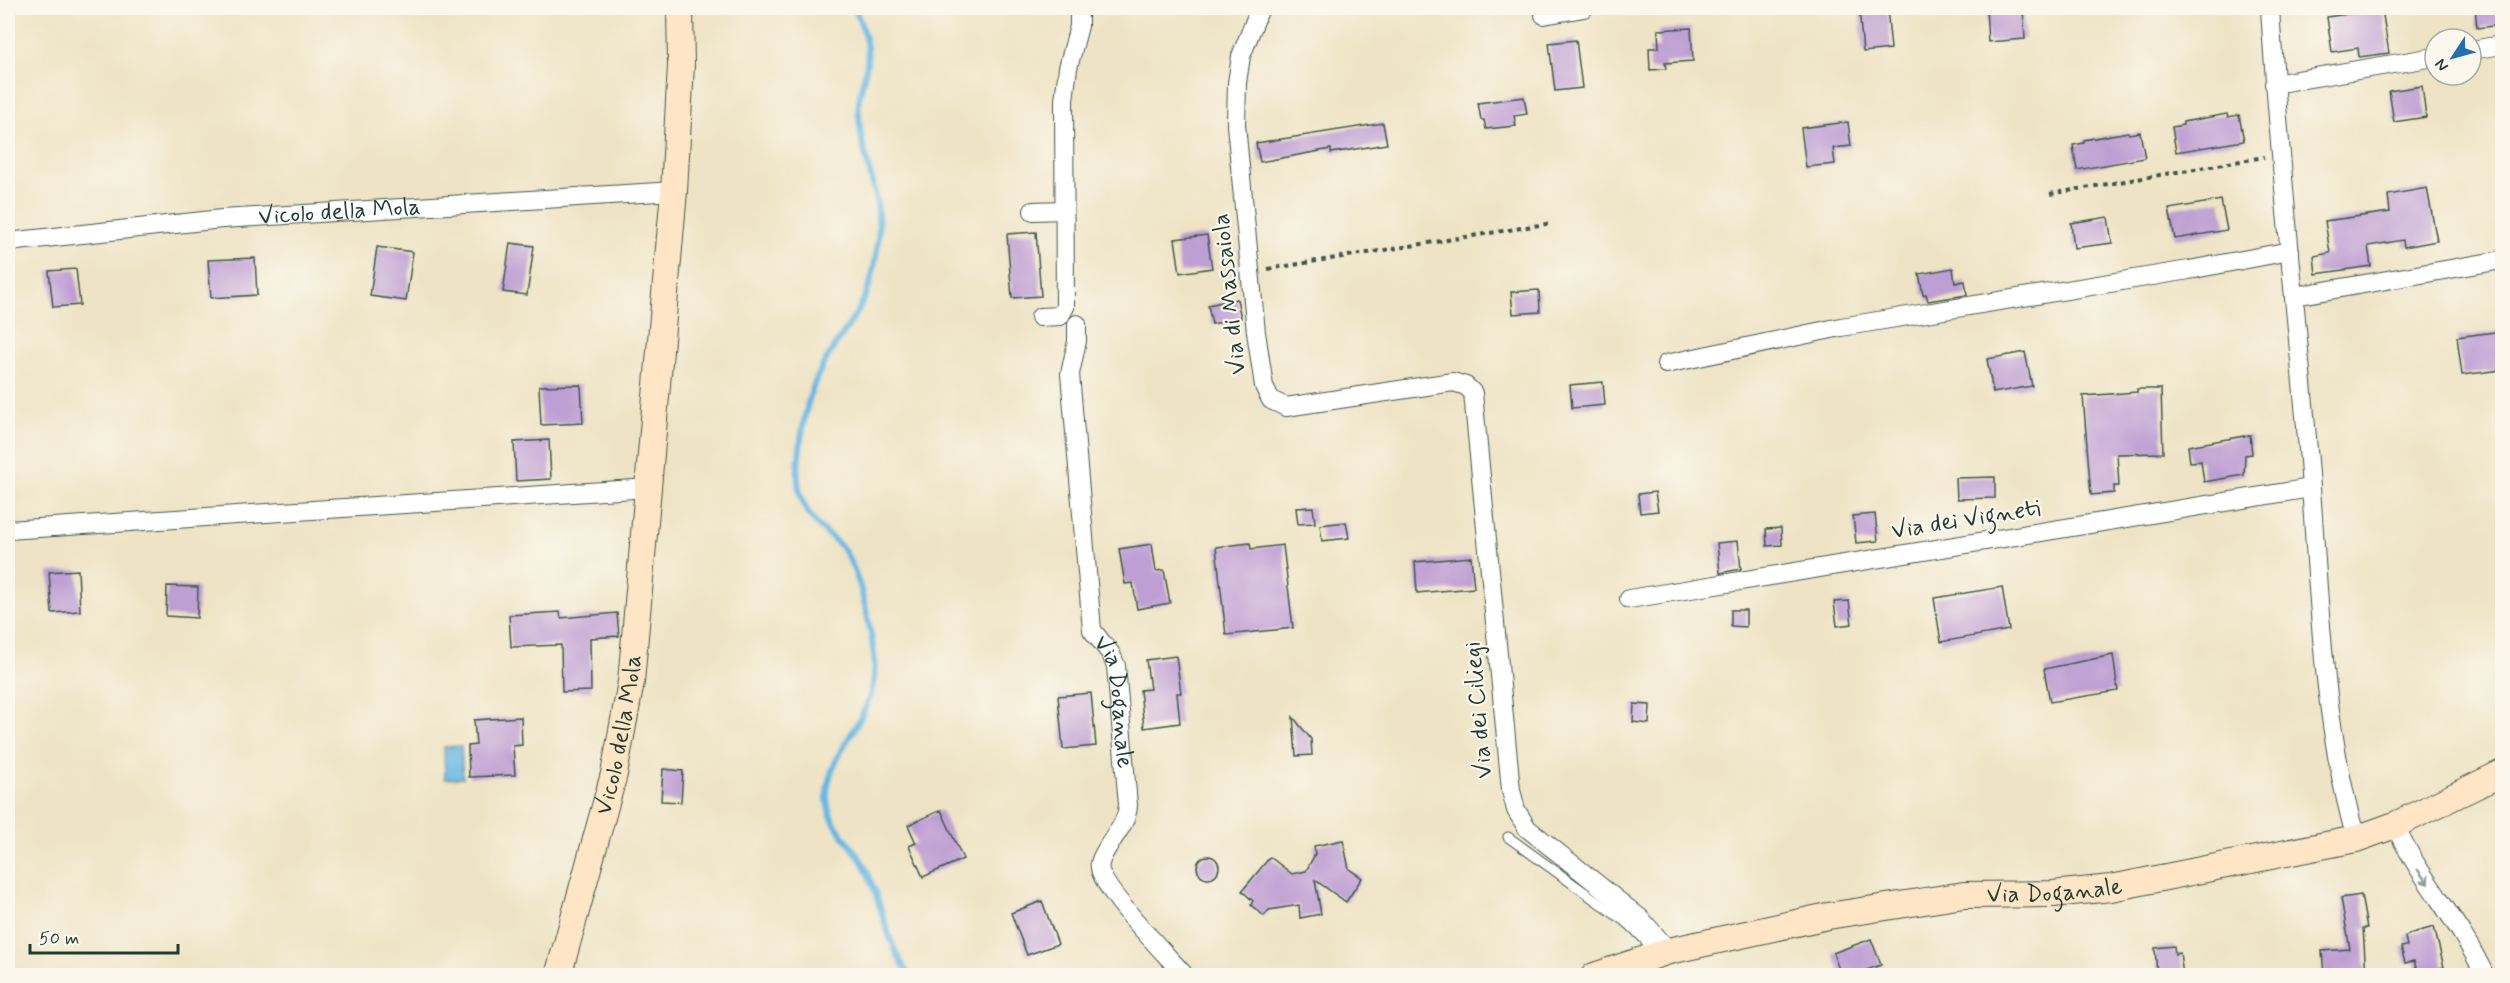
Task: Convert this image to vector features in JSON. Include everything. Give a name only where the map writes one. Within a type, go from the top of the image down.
[{"type":"street","name":"Vicolo della Mola","points":[[558,975],[614,774],[632,682],[674,191],[681,65],[681,8]]},
{"type":"street","points":[[1040,317],[1060,316],[1064,311],[1065,84],[1079,27],[1079,8]]},
{"type":"street","name":"Via di Massaiola","points":[[1260,8],[1243,47],[1236,91],[1236,125],[1256,332],[1264,386],[1275,404],[1299,406],[1453,382],[1468,388],[1474,397]]},
{"type":"street","points":[[1544,15],[1584,8]]},
{"type":"street","points":[[2270,8],[2279,154],[2295,296],[2330,726],[2356,839]]},
{"type":"street","points":[[2483,49],[2502,45]]},
{"type":"street","points":[[2274,84],[2423,59]]},
{"type":"street","name":"Vicolo della Mola","points":[[8,242],[222,219],[674,191]]},
{"type":"street","points":[[1033,211],[1064,210]]},
{"type":"street","points":[[1666,364],[1840,327],[2189,270],[2290,251]]},
{"type":"street","points":[[2295,296],[2502,260]]},
{"type":"street","name":"Via Doganale","points":[[1077,324],[1077,341],[1070,374],[1092,630],[1111,654],[1116,666],[1128,805],[1125,820],[1101,859],[1099,873],[1114,896],[1185,975]]},
{"type":"street","name":"Via dei Ciliegi","points":[[1474,397],[1511,790],[1516,810],[1527,828],[1640,918],[1661,954]]},
{"type":"street","points":[[8,530],[649,488]]},
{"type":"street","name":"Via dei Vigneti","points":[[1629,599],[2311,488]]},
{"type":"street","name":"Via Doganale","points":[[1594,975],[1661,954],[1828,916],[1945,897],[2053,894],[2111,888],[2356,839],[2395,825],[2502,773]]},
{"type":"street","points":[[2395,825],[2410,856],[2456,924],[2485,975]]},
{"type":"lane","points":[[1508,837],[1630,925],[1661,954]]},
{"type":"path","points":[[2050,194],[2279,154]]},
{"type":"path","points":[[1251,272],[1552,223]]},
{"type":"water","points":[[461,746],[463,778],[445,779],[444,747]]},
{"type":"building","points":[[1859,8],[1887,8],[1891,49],[1863,52]]},
{"type":"building","points":[[1986,8],[2023,8],[2025,39],[1988,42]]},
{"type":"building","points":[[2475,8],[2500,8],[2501,25],[2477,27]]},
{"type":"building","points":[[2382,9],[2389,53],[2359,57],[2358,48],[2332,52],[2327,17]]},
{"type":"building","points":[[1691,28],[1693,61],[1665,63],[1666,69],[1650,70],[1649,48],[1659,48],[1658,30]]},
{"type":"building","points":[[1576,40],[1582,88],[1555,91],[1549,43]]},
{"type":"building","points":[[2422,86],[2426,117],[2394,122],[2389,91]]},
{"type":"building","points":[[1524,97],[1527,114],[1514,116],[1516,126],[1486,129],[1484,120],[1481,120],[1478,103]]},
{"type":"building","points":[[2227,114],[2228,117],[2239,115],[2244,141],[2176,152],[2172,127],[2183,125],[2183,122]]},
{"type":"building","points":[[1848,122],[1851,146],[1833,148],[1835,164],[1806,167],[1801,128]]},
{"type":"building","points":[[1383,123],[1387,144],[1331,153],[1331,149],[1260,162],[1256,143]]},
{"type":"building","points":[[2128,132],[2129,134],[2140,132],[2145,158],[2077,170],[2073,145],[2084,143],[2084,140]]},
{"type":"building","points":[[2427,188],[2437,241],[2404,247],[2403,240],[2368,246],[2371,266],[2316,274],[2314,256],[2330,253],[2325,221],[2390,212],[2388,195]]},
{"type":"building","points":[[2221,200],[2227,230],[2175,239],[2169,209]]},
{"type":"building","points":[[2108,217],[2112,243],[2074,248],[2071,223]]},
{"type":"building","points":[[1036,232],[1041,296],[1012,298],[1007,234]]},
{"type":"building","points":[[1207,235],[1212,268],[1180,273],[1175,239]]},
{"type":"building","points":[[510,243],[534,246],[527,295],[503,292]]},
{"type":"building","points":[[377,247],[413,252],[406,301],[370,296]]},
{"type":"building","points":[[255,258],[257,295],[211,298],[208,260]]},
{"type":"building","points":[[1953,268],[1955,283],[1965,281],[1967,295],[1928,301],[1926,294],[1923,295],[1919,274]]},
{"type":"building","points":[[76,269],[80,305],[53,307],[49,271]]},
{"type":"building","points":[[1539,290],[1540,312],[1513,314],[1511,292]]},
{"type":"building","points":[[1237,299],[1241,318],[1212,324],[1208,305]]},
{"type":"building","points":[[2502,331],[2502,370],[2462,375],[2457,337]]},
{"type":"building","points":[[2025,352],[2032,386],[1993,393],[1987,359]]},
{"type":"building","points":[[1603,382],[1605,405],[1572,408],[1570,385]]},
{"type":"building","points":[[581,385],[583,423],[541,425],[539,386]]},
{"type":"building","points":[[2137,389],[2161,389],[2163,453],[2117,454],[2119,486],[2114,486],[2114,493],[2091,495],[2083,396],[2137,392]]},
{"type":"building","points":[[2250,435],[2252,454],[2245,455],[2244,475],[2204,482],[2201,461],[2190,462],[2188,446]]},
{"type":"building","points":[[549,440],[551,479],[516,481],[514,442]]},
{"type":"building","points":[[1995,477],[1995,498],[1957,499],[1956,478]]},
{"type":"building","points":[[1655,492],[1658,511],[1640,513],[1638,494]]},
{"type":"building","points":[[1313,507],[1315,523],[1298,524],[1296,508]]},
{"type":"building","points":[[1875,514],[1878,541],[1856,543],[1853,516]]},
{"type":"building","points":[[1346,522],[1349,538],[1322,541],[1320,525]]},
{"type":"building","points":[[1781,528],[1782,545],[1767,546],[1766,529]]},
{"type":"building","points":[[1738,541],[1741,569],[1720,573],[1717,543]]},
{"type":"building","points":[[1250,543],[1251,549],[1283,545],[1293,628],[1226,635],[1216,547]]},
{"type":"building","points":[[1152,544],[1156,571],[1164,570],[1170,603],[1137,609],[1133,583],[1125,584],[1119,549]]},
{"type":"building","points":[[1471,557],[1474,588],[1417,593],[1415,562]]},
{"type":"building","points":[[78,570],[80,611],[52,613],[49,572]]},
{"type":"building","points":[[167,586],[198,587],[197,618],[166,616]]},
{"type":"building","points":[[2002,587],[2009,630],[1941,642],[1934,598]]},
{"type":"building","points":[[1849,601],[1852,624],[1837,626],[1834,602]]},
{"type":"building","points":[[1731,610],[1746,610],[1746,627],[1731,626]]},
{"type":"building","points":[[560,612],[561,618],[617,613],[619,636],[590,638],[591,691],[562,692],[561,645],[511,647],[509,615]]},
{"type":"building","points":[[2113,655],[2118,691],[2050,702],[2044,669]]},
{"type":"building","points":[[1176,656],[1181,693],[1177,693],[1180,723],[1144,728],[1140,690],[1150,689],[1146,660]]},
{"type":"building","points":[[1091,693],[1096,746],[1063,749],[1058,696]]},
{"type":"building","points":[[1634,704],[1650,705],[1649,724],[1633,722]]},
{"type":"building","points":[[521,717],[522,745],[513,746],[515,775],[469,777],[468,746],[476,745],[474,720]]},
{"type":"building","points":[[1293,717],[1311,739],[1312,755],[1296,756]]},
{"type":"building","points":[[663,769],[683,771],[681,802],[661,801]]},
{"type":"building","points":[[941,810],[963,859],[923,877],[909,846],[916,843],[908,825]]},
{"type":"building","points":[[1343,840],[1349,869],[1362,878],[1346,902],[1315,880],[1321,914],[1300,918],[1299,905],[1269,910],[1264,916],[1251,905],[1253,901],[1242,891],[1270,857],[1292,874],[1306,871],[1315,854],[1314,846]]},
{"type":"building","points":[[1208,856],[1218,863],[1219,867],[1212,877],[1208,878],[1198,871],[1197,867],[1204,857]]},
{"type":"building","points":[[2361,895],[2367,928],[2363,928],[2366,975],[2324,975],[2322,951],[2350,949],[2341,898]]},
{"type":"building","points":[[1042,901],[1058,944],[1027,955],[1011,913]]},
{"type":"building","points":[[2434,927],[2444,967],[2418,974],[2414,961],[2405,963],[2401,947],[2407,946],[2405,937],[2409,934]]},
{"type":"building","points":[[1871,939],[1881,965],[1852,975],[1841,975],[1833,953]]},
{"type":"building","points":[[2174,946],[2175,954],[2180,953],[2183,975],[2157,975],[2155,948]]},
{"type":"waterway","points":[[855,8],[865,37],[867,52],[859,109],[861,136],[878,207],[877,249],[867,292],[815,382],[802,430],[798,481],[803,503],[810,515],[821,529],[841,546],[853,566],[864,601],[874,652],[874,674],[870,695],[833,769],[829,780],[827,803],[834,822],[864,865],[889,936],[910,976]]}]
